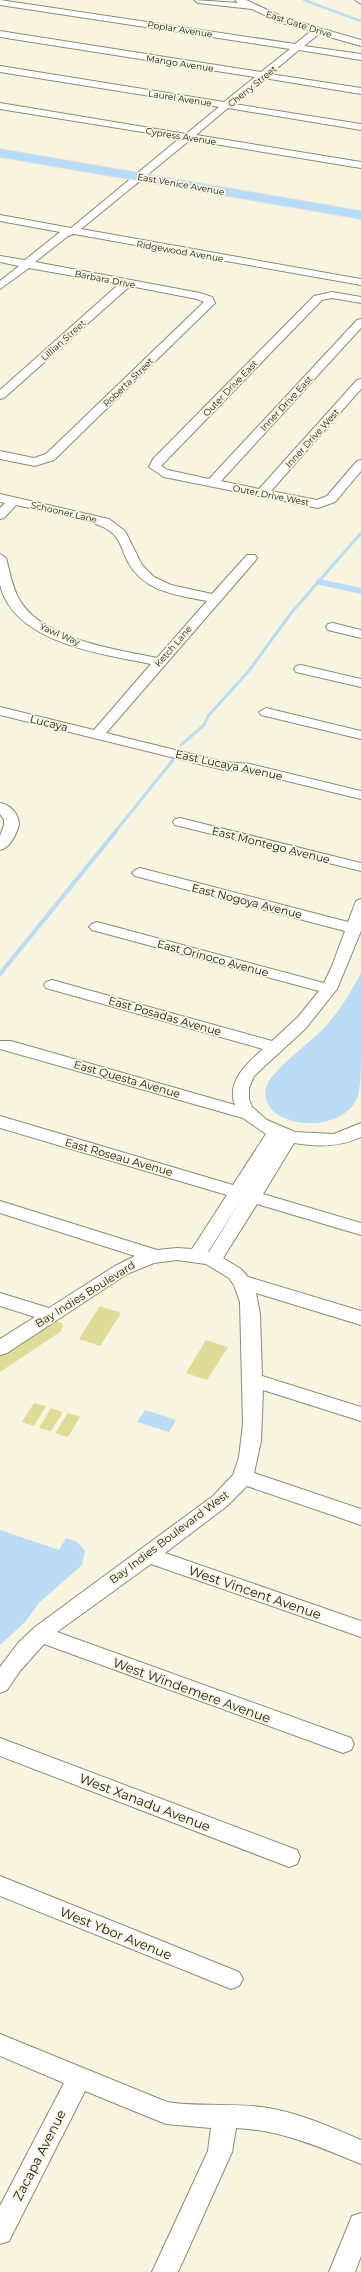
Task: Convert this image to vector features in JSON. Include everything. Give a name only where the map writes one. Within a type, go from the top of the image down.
[{"type":"main road","name":"East Venice Avenue","points":[[0,147],[361,214]]},
{"type":"main road","name":"East Venice Avenue","points":[[0,153],[361,208]]},
{"type":"street","points":[[198,0],[253,7]]},
{"type":"street","name":"East Gate Drive","points":[[239,0],[282,20],[361,42]]},
{"type":"street","name":"Poplar Avenue","points":[[0,2],[361,57]]},
{"type":"street","name":"Cherry Street","points":[[73,232],[318,30]]},
{"type":"street","name":"Mango Avenue","points":[[0,34],[361,91]]},
{"type":"street","name":"Laurel Avenue","points":[[0,69],[361,127]]},
{"type":"street","name":"Cypress Avenue","points":[[0,106],[361,166]]},
{"type":"street","name":"Ridgewood Avenue","points":[[0,218],[361,282]]},
{"type":"street","points":[[0,286],[64,234],[73,232],[75,236],[0,298]]},
{"type":"street","name":"Barbara Drive","points":[[0,259],[200,296],[209,300]]},
{"type":"street","name":"Lillian Street","points":[[0,396],[127,283]]},
{"type":"street","name":"Outer Drive East","points":[[212,483],[164,473],[157,469],[155,465],[318,298],[332,295],[361,300]]},
{"type":"street","name":"Roberta Street","points":[[0,455],[31,462],[42,461],[50,457],[209,305],[209,300]]},
{"type":"street","name":"Inner Drive East","points":[[212,483],[361,322]]},
{"type":"street","name":"Inner Drive West","points":[[262,493],[361,382]]},
{"type":"street","name":"Outer Drive West","points":[[212,483],[311,503],[324,503],[331,499],[361,464]]},
{"type":"street","name":"Schooner Lane","points":[[0,498],[105,522],[118,529],[126,538],[139,570],[150,580],[167,588],[215,599]]},
{"type":"street","points":[[0,515],[14,501]]},
{"type":"street","name":"Yawl Way","points":[[0,558],[14,602],[27,618],[37,625],[82,644],[159,662]]},
{"type":"street","name":"Ketch Lane","points":[[97,735],[250,558]]},
{"type":"street","points":[[333,627],[361,634]]},
{"type":"street","points":[[300,669],[361,683]]},
{"type":"street","name":"Lucaya","points":[[0,710],[97,735]]},
{"type":"street","points":[[266,712],[361,735]]},
{"type":"street","name":"East Lucaya Avenue","points":[[97,735],[224,766],[241,773],[312,787]]},
{"type":"street","points":[[312,787],[361,795]]},
{"type":"street","points":[[312,787],[361,802]]},
{"type":"street","points":[[0,807],[8,813],[12,822],[10,833],[0,846]]},
{"type":"street","name":"East Montego Avenue","points":[[180,822],[361,867]]},
{"type":"street","name":"East Nogoya Avenue","points":[[140,873],[355,929]]},
{"type":"street","points":[[361,904],[355,929],[343,963],[329,989],[306,1019],[277,1048],[251,1070],[243,1082],[240,1095],[248,1114],[283,1134],[314,1140],[339,1139],[352,1135],[361,1129]]},
{"type":"street","name":"East Orinoco Avenue","points":[[97,927],[329,989]]},
{"type":"street","name":"East Posadas Avenue","points":[[52,985],[277,1048]]},
{"type":"street","name":"East Questa Avenue","points":[[5,1045],[248,1114]]},
{"type":"street","name":"East Roseau Avenue","points":[[0,1122],[361,1229]]},
{"type":"street","points":[[205,1258],[283,1134]]},
{"type":"street","points":[[339,1139],[361,1146]]},
{"type":"street","points":[[0,1207],[157,1256]]},
{"type":"street","name":"Bay Indies Boulevard","points":[[0,1348],[126,1267],[157,1256],[205,1258]]},
{"type":"street","name":"Bay Indies Boulevard West","points":[[0,1684],[13,1664],[42,1635],[74,1608],[148,1555],[224,1497],[242,1477],[246,1465],[249,1446],[253,1380],[250,1298],[242,1282],[229,1269],[205,1258]]},
{"type":"street","points":[[242,1282],[361,1318]]},
{"type":"street","points":[[0,1299],[50,1315]]},
{"type":"street","points":[[253,1380],[361,1414]]},
{"type":"street","points":[[242,1477],[361,1517]]},
{"type":"street","name":"West Vincent Avenue","points":[[148,1555],[361,1629]]},
{"type":"street","name":"West Windemere Avenue","points":[[42,1635],[343,1744]]},
{"type":"street","name":"West Xanadu Avenue","points":[[0,1747],[289,1857]]},
{"type":"street","name":"West Ybor Avenue","points":[[0,1886],[231,1979]]},
{"type":"street","points":[[0,2046],[166,2113],[192,2117],[223,2117],[278,2121],[313,2132],[361,2152]]},
{"type":"street","name":"Zacapa Avenue","points":[[0,2232],[79,2079]]},
{"type":"street","points":[[165,2272],[220,2152],[224,2136],[223,2117]]},
{"type":"street","points":[[342,2272],[361,2225]]},
{"type":"shaded area","points":[[100,1306],[121,1313],[100,1346],[79,1339]]},
{"type":"shaded area","points":[[56,1321],[62,1323],[63,1326],[60,1332],[0,1372],[0,1356]]},
{"type":"shaded area","points":[[206,1340],[228,1347],[207,1380],[186,1373]]},
{"type":"shaded area","points":[[34,1403],[46,1406],[34,1426],[22,1422]]},
{"type":"shaded area","points":[[51,1408],[63,1412],[51,1431],[39,1428]]},
{"type":"shaded area","points":[[68,1413],[80,1417],[68,1437],[55,1433]]},
{"type":"water","points":[[361,973],[361,1068],[358,1096],[349,1109],[336,1118],[320,1122],[303,1123],[287,1119],[274,1112],[267,1102],[266,1088],[269,1081],[283,1065],[324,1028],[344,1002]]},
{"type":"water","points":[[145,1410],[176,1420],[169,1432],[137,1422]]},
{"type":"water","points":[[0,1530],[59,1550],[66,1538],[77,1542],[85,1551],[82,1565],[40,1602],[25,1622],[0,1645]]},
{"type":"waterway","points":[[304,0],[361,21]]},
{"type":"waterway","points":[[181,745],[204,725],[208,716],[248,672],[292,612],[361,533]]},
{"type":"waterway","points":[[320,582],[361,591]]},
{"type":"waterway","points":[[115,832],[173,760]]},
{"type":"waterway","points":[[0,974],[116,831]]}]
